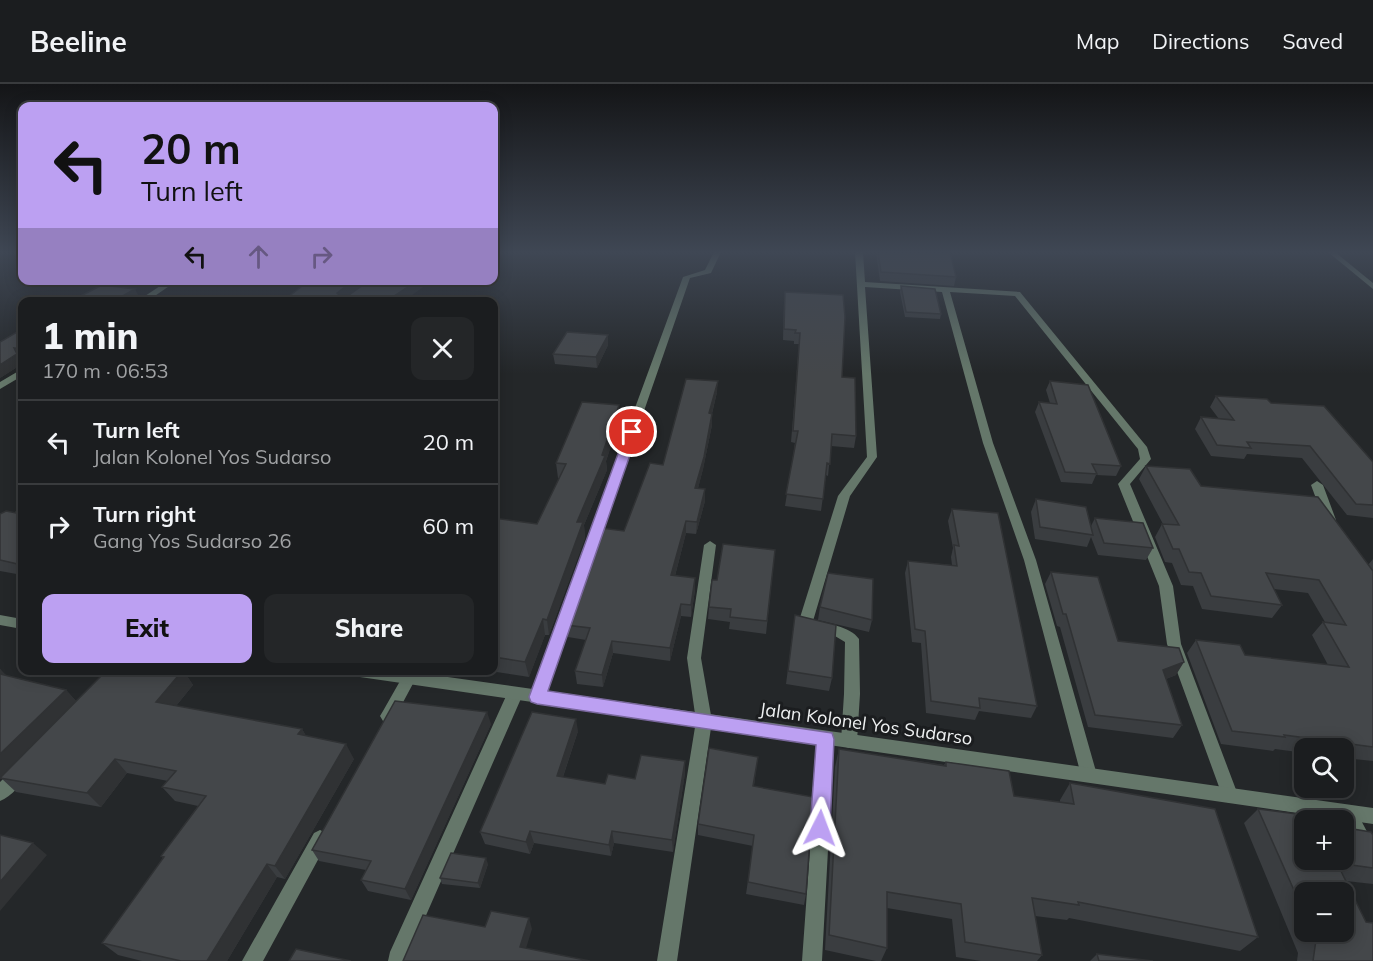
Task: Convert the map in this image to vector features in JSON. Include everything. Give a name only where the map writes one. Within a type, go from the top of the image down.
[{"type":"street","points":[[537,697],[681,293]]},
{"type":"street","points":[[849,741],[852,639],[839,632],[805,624],[844,496],[872,457],[862,293]]},
{"type":"street","points":[[946,293],[988,443],[1030,560],[1089,776]]},
{"type":"street","points":[[1004,293],[1017,294],[1023,299],[1143,449],[1146,459],[1124,484],[1166,586],[1174,644],[1230,795]]},
{"type":"street","points":[[0,386],[18,375]]},
{"type":"street","points":[[1317,485],[1337,532]]},
{"type":"street","points":[[0,526],[18,515]]},
{"type":"street","points":[[668,961],[704,721],[694,658],[710,545]]},
{"type":"street","points":[[0,620],[18,623]]},
{"type":"street","name":"Jalan Kolonel Yos Sudarso","points":[[387,675],[1328,810]]},
{"type":"street","points":[[380,731],[408,678]]},
{"type":"street","points":[[398,959],[515,694]]},
{"type":"street","points":[[813,961],[825,739]]},
{"type":"street","points":[[0,793],[33,760]]},
{"type":"street","name":"Jalan Kolonel Yos Sudarso","points":[[1354,814],[1373,816]]},
{"type":"street","points":[[252,961],[328,825]]},
{"type":"street","points":[[1354,825],[1373,861]]},
{"type":"building","points":[[87,293],[128,293],[121,297],[79,297]]},
{"type":"building","points":[[293,293],[349,295],[352,293],[399,293],[394,296],[399,297],[288,297]]},
{"type":"building","points":[[785,293],[843,295],[845,317],[842,377],[855,378],[856,436],[832,434],[830,464],[827,463],[823,499],[786,494],[798,431],[793,431],[800,333],[795,333],[796,330],[784,329]]},
{"type":"building","points":[[902,293],[936,293],[941,314],[906,312]]},
{"type":"building","points":[[18,331],[18,348],[14,348],[17,354],[0,365],[0,342]]},
{"type":"building","points":[[567,332],[608,335],[596,357],[553,354]]},
{"type":"building","points":[[686,379],[718,381],[709,413],[712,414],[704,457],[695,488],[705,489],[697,522],[686,521],[671,575],[695,578],[691,605],[681,604],[670,648],[612,641],[602,675],[575,671],[590,628],[566,625],[601,528],[624,531],[650,463],[663,465]]},
{"type":"building","points":[[1050,381],[1088,385],[1121,466],[1092,464],[1097,474],[1065,472],[1039,402],[1057,404]]},
{"type":"building","points":[[1216,396],[1267,399],[1271,403],[1324,406],[1373,462],[1373,505],[1356,504],[1310,446],[1247,442],[1251,448],[1217,445],[1201,417],[1234,420]]},
{"type":"building","points":[[582,402],[619,405],[602,455],[605,456],[577,522],[583,522],[547,620],[543,619],[525,662],[498,658],[498,519],[537,524],[566,464],[556,463]]},
{"type":"building","points":[[1146,466],[1190,469],[1201,486],[1318,497],[1373,571],[1373,747],[1354,744],[1354,738],[1306,738],[1284,735],[1285,737],[1232,731],[1196,640],[1240,645],[1245,655],[1349,667],[1323,622],[1346,625],[1319,580],[1266,573],[1282,605],[1211,596],[1201,573],[1189,572],[1179,549],[1173,549],[1162,524],[1179,525]]},
{"type":"building","points":[[1036,499],[1086,507],[1093,535],[1040,527]]},
{"type":"building","points":[[952,509],[998,513],[1037,706],[979,698],[980,708],[931,701],[925,631],[915,629],[908,561],[957,566],[954,545],[959,546]]},
{"type":"building","points":[[6,511],[18,513],[18,564],[0,560],[0,514]]},
{"type":"building","points":[[1095,518],[1143,523],[1153,548],[1104,543]]},
{"type":"building","points":[[723,544],[775,550],[767,621],[730,617],[731,609],[709,607],[712,580],[717,580]]},
{"type":"building","points":[[1051,572],[1098,577],[1118,641],[1179,648],[1184,662],[1163,670],[1182,725],[1095,715],[1066,614],[1063,614]]},
{"type":"building","points":[[828,573],[873,579],[872,620],[820,607]]},
{"type":"building","points":[[795,615],[836,625],[832,678],[788,671]]},
{"type":"building","points":[[0,674],[66,690],[0,754]]},
{"type":"building","points":[[102,675],[179,675],[156,702],[302,729],[298,734],[346,744],[275,866],[267,864],[207,961],[181,961],[102,943],[164,857],[161,856],[206,796],[162,787],[176,771],[115,759],[87,793],[0,778]]},
{"type":"building","points":[[395,701],[487,712],[405,889],[361,880],[371,861],[312,850]]},
{"type":"building","points":[[532,712],[576,719],[557,776],[605,784],[608,774],[635,779],[641,755],[685,761],[672,840],[612,831],[609,845],[530,831],[526,842],[480,832]]},
{"type":"building","points":[[709,748],[758,757],[753,786],[813,797],[806,894],[748,882],[754,835],[698,824]]},
{"type":"building","points":[[839,749],[946,766],[946,762],[1009,771],[1014,796],[1074,804],[1070,783],[1215,809],[1258,937],[1078,902],[1079,905],[1032,898],[1042,955],[965,942],[961,904],[887,892],[887,948],[829,935]]},
{"type":"building","points":[[1258,809],[1294,814],[1294,870],[1340,870],[1346,882],[1294,882],[1294,890]]},
{"type":"building","points":[[1354,829],[1371,832],[1373,835],[1373,868],[1354,865]]},
{"type":"building","points":[[0,835],[33,843],[0,882]]},
{"type":"building","points":[[451,853],[486,858],[478,883],[440,878]]},
{"type":"building","points":[[1354,898],[1366,922],[1373,923],[1373,961],[1313,961],[1316,942],[1354,942]]},
{"type":"building","points":[[491,911],[529,918],[520,947],[590,961],[403,961],[423,915],[485,927]]},
{"type":"building","points":[[296,949],[351,961],[289,961]]},
{"type":"building","points":[[1097,954],[1153,961],[1099,961]]},
{"type":"route","points":[[632,432],[537,697],[825,739],[820,828]]}]
